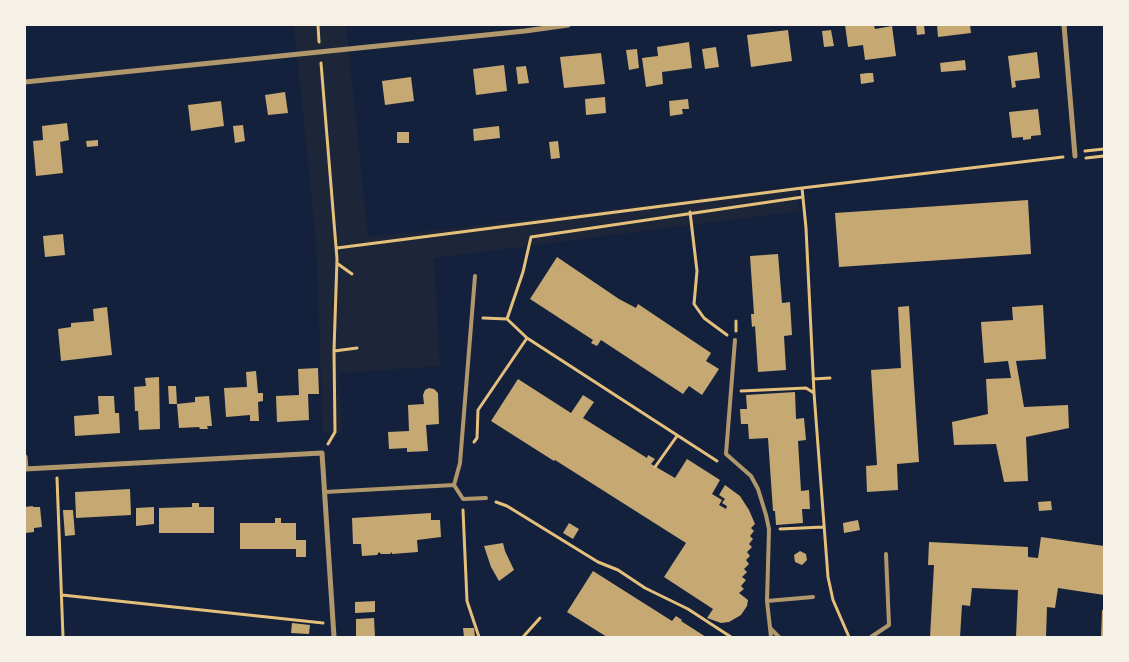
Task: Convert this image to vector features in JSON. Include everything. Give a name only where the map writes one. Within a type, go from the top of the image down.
[{"type":"street","points":[[25,82],[568,25]]},
{"type":"street","points":[[1064,25],[1075,156]]},
{"type":"street","points":[[25,458],[26,469],[322,453],[334,637]]},
{"type":"lane","points":[[475,276],[460,463],[454,485],[463,499],[486,498]]},
{"type":"lane","points":[[735,340],[726,454],[751,476],[758,489],[768,529],[767,601],[771,637]]},
{"type":"lane","points":[[324,492],[454,485]]},
{"type":"lane","points":[[871,637],[889,625],[886,554]]},
{"type":"lane","points":[[767,601],[813,598]]},
{"type":"lane","points":[[770,628],[780,637]]},
{"type":"path","points":[[318,25],[337,248],[334,351],[335,432],[322,453]]},
{"type":"path","points":[[1075,156],[1085,151],[1104,149]]},
{"type":"path","points":[[337,248],[802,188],[1075,156],[1085,158],[1104,156]]},
{"type":"path","points":[[802,188],[814,393],[828,577],[833,600],[849,637]]},
{"type":"path","points":[[507,319],[523,272],[531,237],[690,212],[803,197]]},
{"type":"path","points":[[690,212],[697,271],[694,304],[704,318],[735,340]]},
{"type":"path","points":[[337,263],[352,274]]},
{"type":"path","points":[[472,318],[507,319],[527,338],[717,462],[726,454]]},
{"type":"path","points":[[735,340],[736,321]]},
{"type":"path","points":[[472,446],[477,438],[478,410],[527,338]]},
{"type":"path","points":[[334,351],[357,348]]},
{"type":"path","points":[[813,378],[830,378]]},
{"type":"path","points":[[731,391],[806,388],[814,393]]},
{"type":"path","points":[[655,467],[677,436]]},
{"type":"path","points":[[57,468],[63,637]]},
{"type":"path","points":[[486,498],[507,506],[598,562],[618,570],[645,588],[688,609],[731,637]]},
{"type":"path","points":[[463,499],[467,601],[479,637]]},
{"type":"path","points":[[768,529],[824,527]]},
{"type":"path","points":[[62,595],[333,624]]},
{"type":"path","points":[[523,637],[540,618]]},
{"type":"shaded area","points":[[294,25],[346,25],[368,237],[796,187],[799,211],[434,258],[440,366],[339,373],[342,434],[323,433],[316,243]]},
{"type":"building","points":[[845,25],[874,25],[875,29],[892,26],[896,56],[865,60],[863,45],[848,47]]},
{"type":"building","points":[[916,25],[924,25],[925,34],[917,35]]},
{"type":"building","points":[[937,25],[970,25],[971,33],[938,37]]},
{"type":"building","points":[[788,30],[792,61],[751,67],[747,35]]},
{"type":"building","points":[[831,30],[834,46],[824,47],[822,31]]},
{"type":"building","points":[[689,42],[692,68],[662,72],[663,84],[646,87],[642,58],[658,56],[657,47]]},
{"type":"building","points":[[716,47],[719,67],[705,69],[702,49]]},
{"type":"building","points":[[637,49],[639,68],[629,70],[626,50]]},
{"type":"building","points":[[1037,52],[1040,78],[1015,81],[1016,87],[1012,88],[1008,56]]},
{"type":"building","points":[[601,53],[605,84],[564,88],[560,57]]},
{"type":"building","points":[[965,60],[966,70],[941,72],[940,63]]},
{"type":"building","points":[[504,65],[507,91],[476,95],[473,69]]},
{"type":"building","points":[[526,66],[529,83],[518,84],[516,67]]},
{"type":"building","points":[[873,73],[874,82],[861,84],[860,74]]},
{"type":"building","points":[[411,77],[414,101],[385,105],[382,81]]},
{"type":"building","points":[[285,92],[288,113],[268,115],[265,95]]},
{"type":"building","points":[[605,97],[606,113],[586,115],[585,99]]},
{"type":"building","points":[[688,99],[689,109],[682,109],[683,114],[670,116],[669,101]]},
{"type":"building","points":[[221,101],[224,126],[191,131],[188,105]]},
{"type":"building","points":[[1038,109],[1041,135],[1031,136],[1031,139],[1023,140],[1023,137],[1012,138],[1009,112]]},
{"type":"building","points":[[67,123],[69,140],[60,142],[63,173],[36,176],[33,141],[43,140],[42,126]]},
{"type":"building","points":[[243,125],[245,141],[235,143],[233,126]]},
{"type":"building","points":[[499,126],[500,138],[474,141],[473,129]]},
{"type":"building","points":[[397,132],[409,132],[409,143],[397,143]]},
{"type":"building","points":[[98,140],[98,146],[87,147],[86,141]]},
{"type":"building","points":[[558,141],[560,158],[551,159],[549,142]]},
{"type":"building","points":[[1028,200],[1031,254],[839,267],[835,213]]},
{"type":"building","points":[[63,234],[65,255],[45,257],[43,236]]},
{"type":"building","points":[[778,254],[782,303],[790,302],[792,335],[784,336],[786,370],[758,372],[755,326],[752,327],[751,314],[754,314],[750,256]]},
{"type":"building","points":[[557,257],[619,299],[636,308],[638,304],[711,353],[706,361],[719,369],[702,395],[689,386],[683,394],[601,340],[597,346],[591,343],[593,340],[530,299]]},
{"type":"building","points":[[1043,305],[1046,359],[1016,361],[1024,407],[1068,405],[1069,428],[1026,437],[1028,481],[1004,482],[996,444],[954,445],[952,422],[988,414],[986,379],[1011,378],[1008,361],[984,363],[981,322],[1013,320],[1012,307]]},
{"type":"building","points":[[909,306],[919,462],[897,464],[898,490],[867,492],[866,466],[877,465],[871,370],[901,368],[898,307]]},
{"type":"building","points":[[107,307],[112,355],[61,361],[58,329],[71,327],[71,323],[94,321],[93,309]]},
{"type":"building","points":[[318,368],[319,394],[308,394],[309,420],[277,422],[276,396],[299,395],[298,369]]},
{"type":"building","points":[[256,371],[258,393],[263,393],[263,401],[258,402],[259,421],[250,421],[250,415],[226,417],[224,388],[247,387],[246,372]]},
{"type":"building","points":[[159,377],[160,429],[139,430],[138,411],[135,411],[134,387],[146,386],[145,378]]},
{"type":"building","points":[[518,379],[571,413],[583,395],[594,402],[583,418],[647,458],[648,455],[655,459],[651,464],[675,478],[687,459],[720,480],[712,494],[722,500],[719,505],[726,509],[727,506],[722,503],[725,499],[719,495],[725,485],[740,496],[755,524],[751,528],[754,531],[750,536],[753,539],[749,544],[752,547],[747,552],[750,556],[746,560],[749,564],[744,569],[747,572],[742,577],[746,580],[741,586],[744,589],[739,593],[748,600],[747,606],[741,615],[729,622],[721,623],[707,618],[713,609],[664,577],[686,543],[491,421]]},
{"type":"building","points":[[168,386],[176,386],[177,404],[169,404]]},
{"type":"building","points":[[429,388],[434,389],[438,393],[439,424],[426,425],[428,451],[407,452],[407,448],[389,449],[388,432],[409,431],[408,405],[424,404],[423,395],[425,390]]},
{"type":"building","points":[[795,392],[796,419],[804,418],[806,440],[798,441],[801,491],[809,490],[810,509],[802,509],[803,523],[776,525],[775,511],[773,511],[768,438],[749,439],[748,424],[741,424],[740,409],[747,409],[746,395]]},
{"type":"building","points":[[98,396],[114,396],[115,413],[119,413],[120,433],[75,436],[74,416],[99,414]]},
{"type":"building","points":[[209,396],[212,426],[207,426],[208,429],[200,429],[199,427],[179,428],[177,404],[195,402],[195,397]]},
{"type":"building","points":[[130,489],[131,515],[76,518],[75,492]]},
{"type":"building","points":[[1051,501],[1052,510],[1039,511],[1038,502]]},
{"type":"building","points":[[192,503],[199,503],[199,507],[214,507],[214,533],[159,533],[159,508],[192,507]]},
{"type":"building","points":[[25,507],[40,507],[42,527],[34,528],[34,532],[25,533]]},
{"type":"building","points":[[154,507],[154,524],[136,526],[136,508]]},
{"type":"building","points":[[63,510],[73,510],[75,535],[65,536]]},
{"type":"building","points":[[431,513],[431,520],[440,520],[441,537],[417,540],[418,552],[381,554],[379,552],[377,555],[362,556],[361,544],[353,544],[352,518]]},
{"type":"building","points":[[275,518],[281,518],[281,523],[296,523],[296,540],[306,540],[306,557],[296,557],[296,549],[240,549],[240,523],[275,523]]},
{"type":"building","points":[[858,520],[860,530],[844,533],[843,523]]},
{"type":"building","points":[[569,523],[579,529],[573,539],[563,533]]},
{"type":"building","points":[[1041,537],[1104,546],[1104,595],[1058,588],[1055,608],[1047,607],[1046,637],[1016,637],[1018,590],[972,588],[970,606],[962,605],[960,637],[930,637],[934,565],[928,565],[929,542],[1028,547],[1028,557],[1038,558]]},
{"type":"building","points":[[503,543],[514,570],[499,581],[491,567],[484,546]]},
{"type":"building","points":[[800,551],[806,554],[807,560],[802,565],[795,562],[794,555]]},
{"type":"building","points":[[593,571],[672,621],[676,616],[706,637],[607,637],[567,612]]},
{"type":"building","points":[[375,601],[375,612],[355,613],[355,602]]},
{"type":"building","points":[[1102,610],[1104,610],[1104,637],[1101,637]]},
{"type":"building","points":[[374,618],[375,637],[356,637],[356,619]]},
{"type":"building","points":[[292,623],[310,625],[309,634],[291,633]]},
{"type":"building","points":[[463,628],[474,628],[475,637],[464,637]]}]
